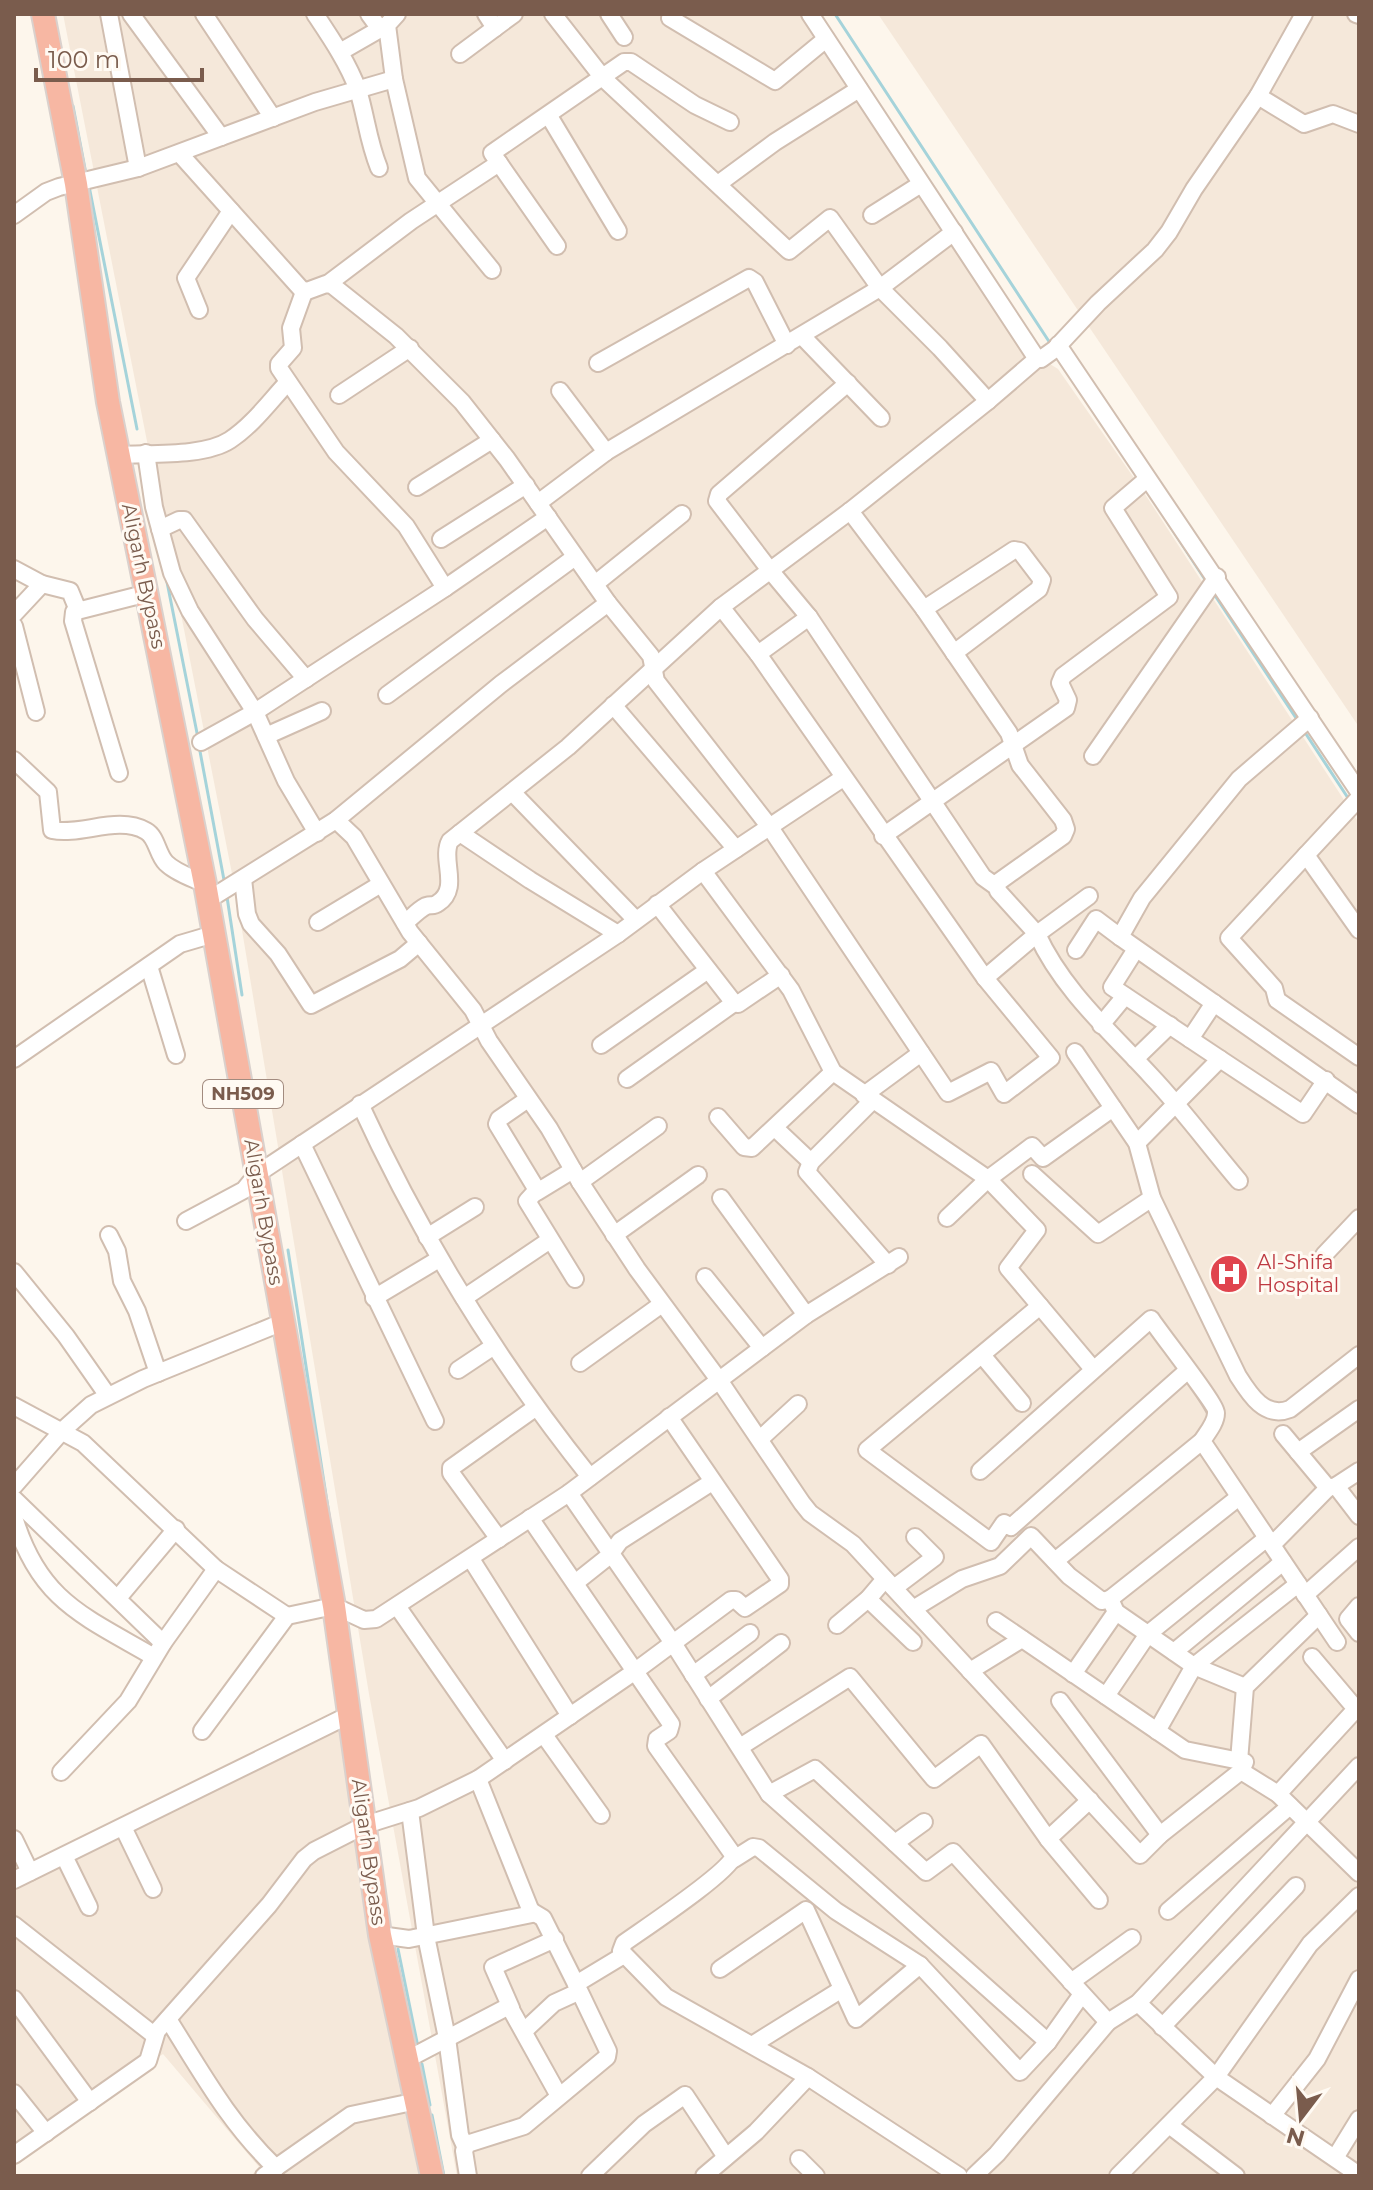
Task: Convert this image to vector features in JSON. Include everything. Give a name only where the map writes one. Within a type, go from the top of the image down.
[{"type":"highway","name":"Aligarh Bypass","points":[[43,14],[85,182],[108,402],[214,934],[334,1606],[380,1935],[432,2176]]},
{"type":"street","points":[[109,14],[138,168]]},
{"type":"street","points":[[131,14],[221,137]]},
{"type":"street","points":[[315,14],[340,52],[358,90],[369,142],[379,168]]},
{"type":"street","points":[[369,14],[388,23]]},
{"type":"street","points":[[460,54],[490,21],[514,14]]},
{"type":"street","points":[[553,14],[603,78],[789,251],[830,218],[880,288],[988,401]]},
{"type":"street","points":[[609,14],[624,37]]},
{"type":"street","points":[[810,14],[954,232],[1147,479],[1217,577],[1359,795],[1229,938],[1274,988],[1277,1000],[1359,1057]]},
{"type":"street","points":[[405,923],[423,908],[440,902],[447,891],[450,881],[447,846],[460,833],[613,705],[721,607],[850,511],[1049,352],[1155,250],[1258,96],[1304,14]]},
{"type":"street","points":[[206,15],[273,118]]},
{"type":"street","points":[[670,18],[775,81],[826,39]]},
{"type":"street","points":[[340,52],[388,23]]},
{"type":"street","points":[[388,23],[394,79],[413,169],[492,270]]},
{"type":"street","points":[[557,246],[492,153],[628,61],[695,105],[730,122]]},
{"type":"street","points":[[14,215],[46,192],[138,168],[315,102],[394,79]]},
{"type":"street","points":[[718,184],[775,142],[859,89]]},
{"type":"street","points":[[1258,96],[1304,124],[1333,114],[1359,124]]},
{"type":"street","points":[[549,116],[618,231]]},
{"type":"street","points":[[180,154],[304,292]]},
{"type":"street","points":[[304,292],[329,283],[411,221],[499,163]]},
{"type":"street","points":[[872,215],[921,184]]},
{"type":"street","points":[[199,310],[186,278],[231,211]]},
{"type":"street","points":[[201,742],[255,712],[445,588],[543,510],[606,452],[880,288],[954,232]]},
{"type":"street","points":[[598,363],[749,278],[755,282],[794,340],[848,383],[881,418]]},
{"type":"street","points":[[329,283],[410,348],[462,402],[492,440],[608,603],[651,656],[656,681],[769,826],[948,1093],[991,1071],[1004,1094],[1051,1058],[985,978],[758,654],[721,607]]},
{"type":"street","points":[[304,292],[291,328],[293,348],[278,366],[336,452],[406,526],[445,588]]},
{"type":"street","points":[[339,395],[410,348]]},
{"type":"street","points":[[119,455],[205,449],[221,445],[248,425],[288,382]]},
{"type":"street","points":[[848,383],[717,497],[720,505],[809,617],[983,877],[997,887],[1037,934],[1044,951],[1101,1025],[1175,1104],[1239,1181]]},
{"type":"street","points":[[560,391],[606,452]]},
{"type":"street","points":[[417,487],[492,440]]},
{"type":"street","points":[[146,453],[160,529],[172,573],[190,611],[255,712],[286,781],[317,833]]},
{"type":"street","points":[[883,836],[1066,708],[1068,700],[1060,683],[1063,676],[1169,597],[1113,508],[1147,479]]},
{"type":"street","points":[[441,539],[526,485]]},
{"type":"street","points":[[850,511],[924,609],[1009,733],[1020,765],[1063,820],[1066,829],[1063,836],[1000,879],[997,887]]},
{"type":"street","points":[[595,584],[682,514]]},
{"type":"street","points":[[160,529],[184,520],[255,619],[306,679]]},
{"type":"street","points":[[924,609],[1014,550],[1020,551],[1042,580],[1039,589],[954,653]]},
{"type":"street","points":[[387,695],[575,557]]},
{"type":"street","points":[[14,569],[42,584],[70,591],[74,596],[77,608],[73,621],[119,773]]},
{"type":"street","points":[[1093,756],[1217,577]]},
{"type":"street","points":[[14,614],[42,584]]},
{"type":"street","points":[[77,608],[81,610],[148,593]]},
{"type":"street","points":[[14,760],[48,792],[52,830],[120,826],[140,829],[151,836],[170,867],[206,892],[243,879],[336,820],[501,684],[608,603]]},
{"type":"street","points":[[758,654],[809,617]]},
{"type":"street","points":[[14,626],[36,712]]},
{"type":"street","points":[[613,705],[736,849]]},
{"type":"street","points":[[266,736],[322,711]]},
{"type":"street","points":[[1120,937],[1142,898],[1239,779],[1310,718]]},
{"type":"street","points":[[186,1221],[244,1190],[257,1174],[618,934],[703,871],[843,778]]},
{"type":"street","points":[[512,792],[636,920]]},
{"type":"street","points":[[336,820],[354,837],[405,923],[473,1010],[489,1041],[549,1128],[614,1235],[719,1380],[805,1508],[853,1544],[1140,1855],[1240,1766],[1245,1687],[1319,1615]]},
{"type":"street","points":[[460,833],[618,934]]},
{"type":"street","points":[[1306,855],[1359,930]]},
{"type":"street","points":[[703,871],[781,975],[833,1072],[988,1179],[1037,1230],[1008,1268],[1093,1369]]},
{"type":"street","points":[[243,879],[251,924],[278,954],[311,1005],[400,959],[419,943]]},
{"type":"street","points":[[318,922],[381,884]]},
{"type":"street","points":[[985,978],[1089,896]]},
{"type":"street","points":[[657,904],[734,1003]]},
{"type":"street","points":[[1076,950],[1096,919],[1359,1105]]},
{"type":"street","points":[[14,1059],[180,944],[214,934]]},
{"type":"street","points":[[1136,949],[1113,982],[1112,987],[1125,996],[1303,1114],[1326,1080]]},
{"type":"street","points":[[149,966],[176,1055]]},
{"type":"street","points":[[601,1045],[708,970]]},
{"type":"street","points":[[627,1079],[734,1003],[738,1004],[781,975]]},
{"type":"street","points":[[1101,1025],[1125,996]]},
{"type":"street","points":[[1190,1039],[1214,1003]]},
{"type":"street","points":[[1135,1059],[1170,1025]]},
{"type":"street","points":[[1075,1052],[1137,1143],[1152,1198],[1238,1376],[1252,1398],[1280,1413],[1290,1409],[1359,1355]]},
{"type":"street","points":[[202,1731],[287,1616],[334,1606],[369,1621],[397,1606],[569,1493],[806,1315],[893,1261],[808,1176],[808,1166],[868,1098],[921,1053]]},
{"type":"street","points":[[1137,1143],[1220,1059]]},
{"type":"street","points":[[718,1117],[747,1149],[752,1148],[833,1072]]},
{"type":"street","points":[[528,1099],[499,1119],[497,1124],[537,1192]]},
{"type":"street","points":[[360,1104],[397,1183],[439,1259],[535,1408],[590,1477]]},
{"type":"street","points":[[947,1218],[988,1179],[1032,1146],[1043,1158],[1113,1108]]},
{"type":"street","points":[[575,1279],[527,1200],[537,1192],[576,1176],[658,1126]]},
{"type":"street","points":[[775,1128],[811,1162]]},
{"type":"street","points":[[302,1144],[435,1421]]},
{"type":"street","points":[[1032,1174],[1098,1234],[1152,1198]]},
{"type":"street","points":[[614,1235],[698,1175]]},
{"type":"street","points":[[721,1198],[806,1315]]},
{"type":"street","points":[[427,1237],[475,1207]]},
{"type":"street","points":[[1324,1255],[1359,1218]]},
{"type":"street","points":[[109,1235],[117,1251],[124,1287],[137,1311],[158,1373]]},
{"type":"street","points":[[464,1298],[550,1240]]},
{"type":"street","points":[[374,1298],[439,1259]]},
{"type":"street","points":[[14,1272],[66,1336],[108,1396]]},
{"type":"street","points":[[705,1277],[762,1348]]},
{"type":"street","points":[[580,1363],[662,1304]]},
{"type":"street","points":[[1040,1306],[867,1450],[991,1542],[1004,1523],[1011,1527],[1187,1371]]},
{"type":"street","points":[[980,1471],[1151,1319],[1213,1403],[1217,1412],[1213,1424],[1202,1441],[1055,1561]]},
{"type":"street","points":[[14,1486],[63,1430],[84,1411],[108,1396],[283,1322]]},
{"type":"street","points":[[458,1370],[494,1346]]},
{"type":"street","points":[[982,1355],[1022,1403]]},
{"type":"street","points":[[760,1439],[798,1404]]},
{"type":"street","points":[[14,1406],[83,1443],[216,1569],[287,1616]]},
{"type":"street","points":[[499,1539],[451,1473],[451,1468],[535,1408]]},
{"type":"street","points":[[1298,1452],[1359,1409]]},
{"type":"street","points":[[14,2155],[150,2059],[154,2035],[314,1851],[365,1825],[410,1811],[478,1779],[634,1672],[731,1600],[736,1600],[745,1608],[781,1582],[669,1417]]},
{"type":"street","points":[[1283,1434],[1359,1516]]},
{"type":"street","points":[[1202,1441],[1337,1642]]},
{"type":"street","points":[[1106,1696],[1148,1634],[1269,1542],[1332,1487],[1359,1471]]},
{"type":"street","points":[[575,1583],[611,1554],[620,1541],[712,1482]]},
{"type":"street","points":[[569,1493],[673,1643],[769,1794],[1048,2042]]},
{"type":"street","points":[[1073,1674],[1113,1605],[1239,1497]]},
{"type":"street","points":[[14,1499],[118,1598],[159,1650]]},
{"type":"street","points":[[14,1517],[29,1558],[53,1592],[71,1606],[159,1650]]},
{"type":"street","points":[[530,1518],[671,1724],[669,1731],[657,1739],[656,1746],[734,1859]]},
{"type":"street","points":[[118,1598],[176,1529]]},
{"type":"street","points":[[913,1609],[962,1579],[1000,1566],[1031,1536],[1102,1601],[1113,1605],[1148,1634],[1194,1666],[1245,1687]]},
{"type":"street","points":[[837,1625],[868,1599],[935,1557],[915,1537]]},
{"type":"street","points":[[1157,1731],[1194,1666],[1359,1547]]},
{"type":"street","points":[[471,1559],[570,1716]]},
{"type":"street","points":[[1174,1652],[1283,1562]]},
{"type":"street","points":[[61,1772],[128,1701],[159,1650],[216,1569]]},
{"type":"street","points":[[868,1599],[913,1642]]},
{"type":"street","points":[[397,1606],[505,1761]]},
{"type":"street","points":[[1359,1606],[1348,1619],[1359,1633]]},
{"type":"street","points":[[996,1621],[1185,1750],[1240,1766],[1284,1800],[1359,1873]]},
{"type":"street","points":[[693,1675],[750,1633]]},
{"type":"street","points":[[970,1671],[1022,1639]]},
{"type":"street","points":[[708,1699],[781,1643]]},
{"type":"street","points":[[1168,1911],[1284,1800],[1356,1709],[1312,1657]]},
{"type":"street","points":[[740,1747],[850,1677],[934,1779],[981,1744],[1048,1839],[1099,1900]]},
{"type":"street","points":[[1060,1701],[1160,1835]]},
{"type":"street","points":[[14,1880],[351,1714]]},
{"type":"street","points":[[544,1735],[601,1815]]},
{"type":"street","points":[[974,2176],[997,2154],[1108,2022],[1138,2003],[1359,1766]]},
{"type":"street","points":[[769,1794],[815,1769],[926,1872],[953,1852],[1108,2022]]},
{"type":"street","points":[[465,2146],[524,2126],[605,2060],[608,2054],[555,1939],[543,1918],[533,1912],[478,1779]]},
{"type":"street","points":[[1048,1839],[1090,1800]]},
{"type":"street","points":[[410,1811],[426,1936],[447,2038],[468,2176]]},
{"type":"street","points":[[895,1843],[924,1822]]},
{"type":"street","points":[[123,1827],[153,1889]]},
{"type":"street","points":[[14,1839],[30,1872]]},
{"type":"street","points":[[959,2176],[808,2077],[666,1997],[624,1955],[621,1951],[624,1943],[734,1859],[753,1847],[759,1848],[836,1911],[920,1965],[1020,2072],[1048,2042],[1076,1988],[1132,1938]]},
{"type":"street","points":[[64,1856],[89,1907]]},
{"type":"street","points":[[1162,2027],[1296,1886]]},
{"type":"street","points":[[1118,2176],[1216,2077],[1310,1944],[1359,1896]]},
{"type":"street","points":[[720,1969],[806,1910],[856,2019],[920,1965]]},
{"type":"street","points":[[380,1935],[401,1939],[426,1936],[530,1916],[533,1912]]},
{"type":"street","points":[[14,1925],[154,2035]]},
{"type":"street","points":[[555,1939],[493,1967],[511,2008],[559,2096]]},
{"type":"street","points":[[524,2031],[554,2003],[624,1955]]},
{"type":"street","points":[[1272,2116],[1317,2059],[1359,1979]]},
{"type":"street","points":[[752,2045],[842,1989]]},
{"type":"street","points":[[14,1999],[90,2102]]},
{"type":"street","points":[[1138,2003],[1216,2077],[1359,2175]]},
{"type":"street","points":[[406,2060],[505,2006],[511,2008]]},
{"type":"street","points":[[168,2019],[227,2113],[270,2172],[351,2115],[417,2101]]},
{"type":"street","points":[[704,2176],[756,2132],[808,2077]]},
{"type":"street","points":[[14,2093],[46,2133]]},
{"type":"street","points":[[590,2176],[644,2124],[685,2095],[726,2157]]},
{"type":"street","points":[[1335,2158],[1359,2119]]},
{"type":"street","points":[[1169,2125],[1236,2176]]},
{"type":"street","points":[[799,2159],[816,2176]]},
{"type":"shaded area","points":[[63,14],[819,14],[1042,359],[1058,369],[1141,488],[1359,823],[1359,2176],[457,2176],[369,1694],[236,894]]},
{"type":"shaded area","points":[[878,14],[1359,14],[1359,727]]},
{"type":"shaded area","points":[[348,1726],[432,2176],[251,2176],[259,2167],[163,2054],[14,2162],[14,1889]]},
{"type":"waterway","points":[[835,14],[1050,343]]},
{"type":"waterway","points":[[73,106],[86,174]]},
{"type":"waterway","points":[[89,186],[137,429]]},
{"type":"waterway","points":[[1168,523],[1206,581]]},
{"type":"waterway","points":[[166,577],[198,738]]},
{"type":"waterway","points":[[1214,594],[1298,721]]},
{"type":"waterway","points":[[1304,731],[1350,801]]},
{"type":"waterway","points":[[199,746],[224,880]]},
{"type":"waterway","points":[[227,897],[242,995]]},
{"type":"waterway","points":[[288,1250],[332,1534]]},
{"type":"waterway","points":[[398,1949],[418,2047]]},
{"type":"waterway","points":[[422,2064],[430,2105]]},
{"type":"waterway","points":[[432,2115],[444,2176]]},
{"type":"place","name":"Al-Shifa Hospital","points":[[1229,1274]]}]
